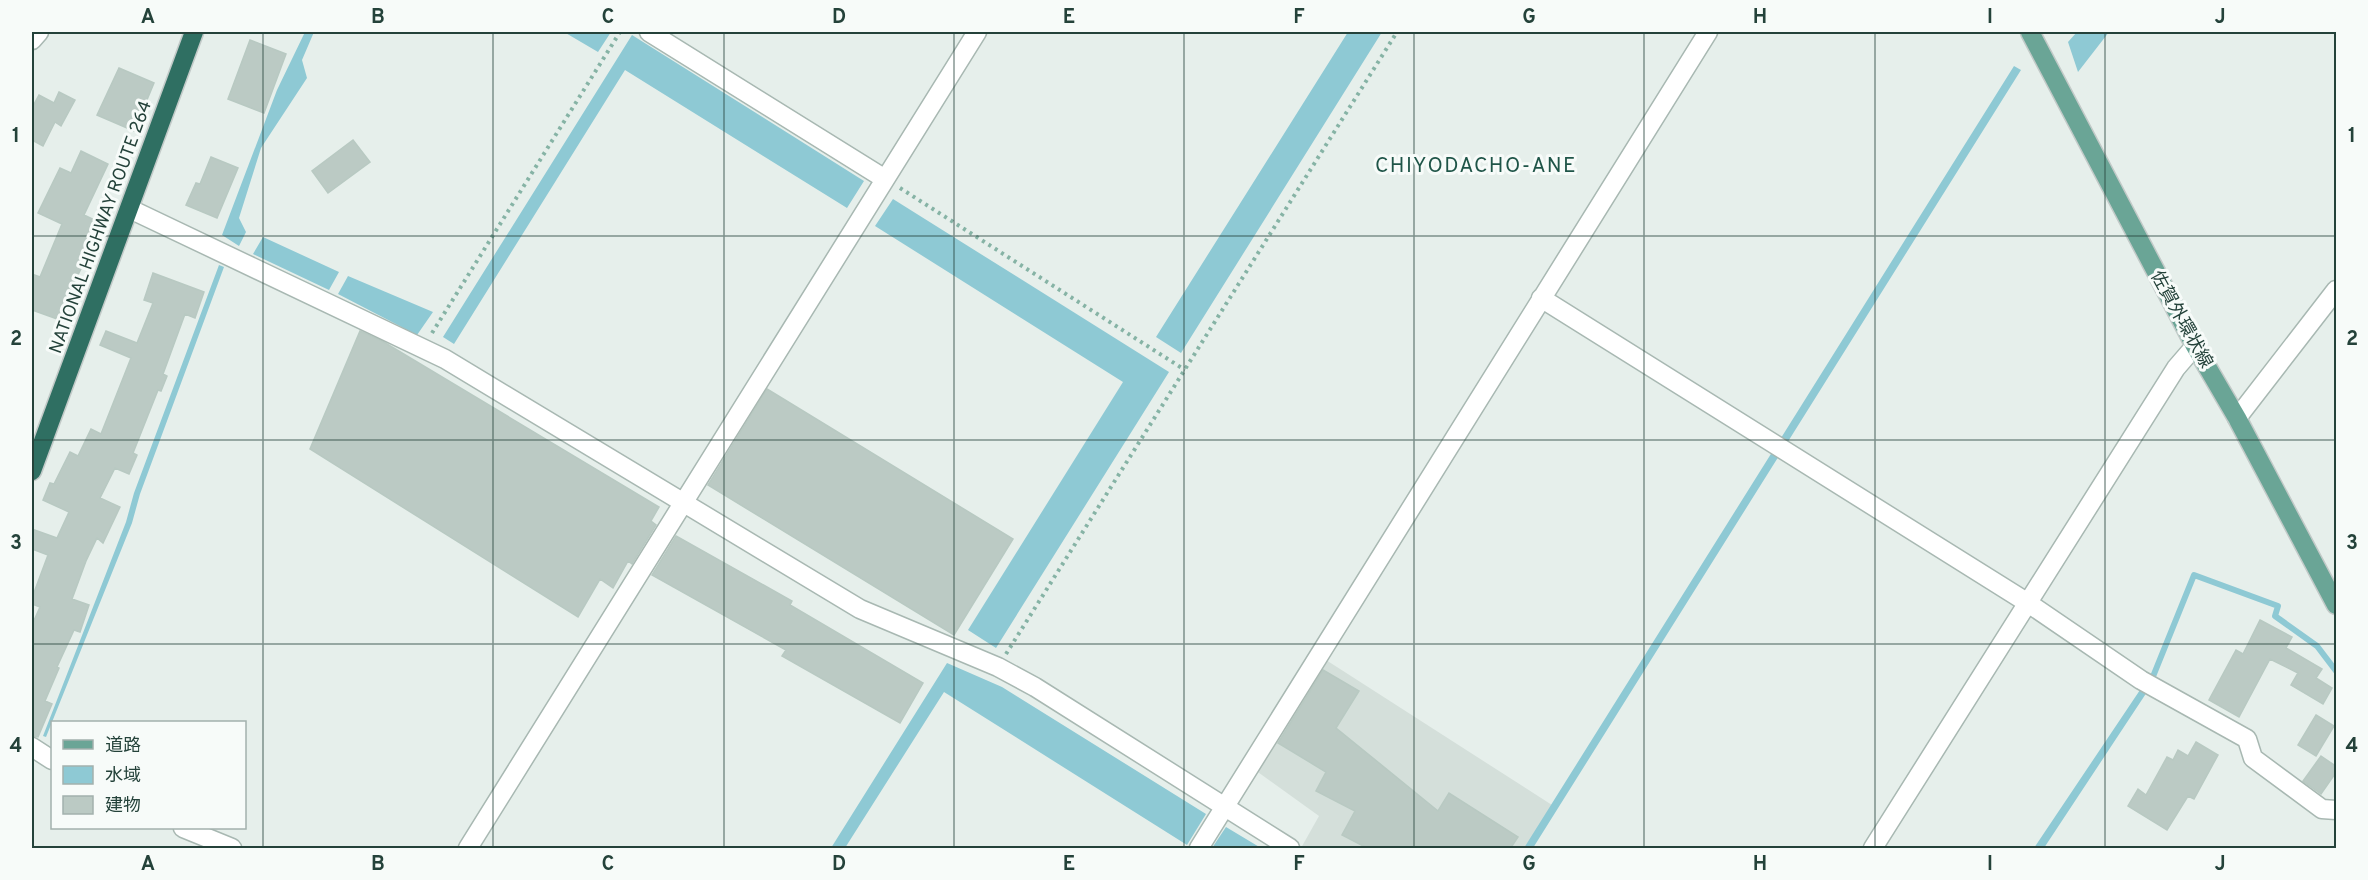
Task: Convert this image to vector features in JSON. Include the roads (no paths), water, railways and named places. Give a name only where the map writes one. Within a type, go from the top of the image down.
[{"type":"highway","name":"NATIONAL HIGHWAY ROUTE 264","points":[[32,471],[37,441],[130,208],[194,32]]},
{"type":"main road","name":"佐賀外環状線","points":[[2030,32],[2195,346],[2237,418],[2337,605]]},
{"type":"street","points":[[32,40],[39,32]]},
{"type":"street","points":[[649,32],[885,179]]},
{"type":"street","points":[[468,849],[977,32]]},
{"type":"street","points":[[1199,849],[1708,32]]},
{"type":"street","points":[[130,208],[445,359],[860,609],[998,667],[1035,687],[1290,849]]},
{"type":"street","points":[[2237,418],[2337,290]]},
{"type":"street","points":[[1541,298],[2028,603],[2141,680],[2247,739],[2253,758],[2322,809],[2337,810]]},
{"type":"street","points":[[1873,849],[2176,368],[2195,346]]},
{"type":"street","points":[[32,747],[51,759]]},
{"type":"street","points":[[185,829],[232,849]]},
{"type":"water","points":[[305,32],[314,32],[302,60],[307,78],[261,148],[239,218],[246,232],[239,246],[222,235],[277,90]]},
{"type":"water","points":[[564,32],[611,32],[598,52]]},
{"type":"water","points":[[1348,32],[1382,32],[1181,353],[1156,337]]},
{"type":"water","points":[[2077,32],[2109,32],[2078,72],[2068,42]]},
{"type":"water","points":[[632,35],[864,181],[847,208],[625,70],[454,344],[443,337]]},
{"type":"water","points":[[2014,66],[2021,70],[1533,848],[1524,848]]},
{"type":"water","points":[[893,199],[1169,372],[996,648],[968,630],[1123,382],[875,226]]},
{"type":"water","points":[[263,237],[339,272],[329,290],[253,254]]},
{"type":"water","points":[[219,265],[224,267],[140,494],[132,523],[46,737],[43,736],[126,522],[134,493]]},
{"type":"water","points":[[348,276],[433,312],[417,335],[338,294]]},
{"type":"water","points":[[947,663],[1002,687],[1206,814],[1187,845],[944,692],[845,848],[831,848]]},
{"type":"water","points":[[2142,687],[2147,692],[2044,848],[2034,848]]},
{"type":"water","points":[[1226,827],[1261,848],[1212,848]]},
{"type":"waterway","points":[[2152,679],[2194,575],[2278,606],[2275,616],[2317,646],[2336,671]]},
{"type":"district","name":"CHIYODACHO-ANE","points":[[1476,165]]}]
